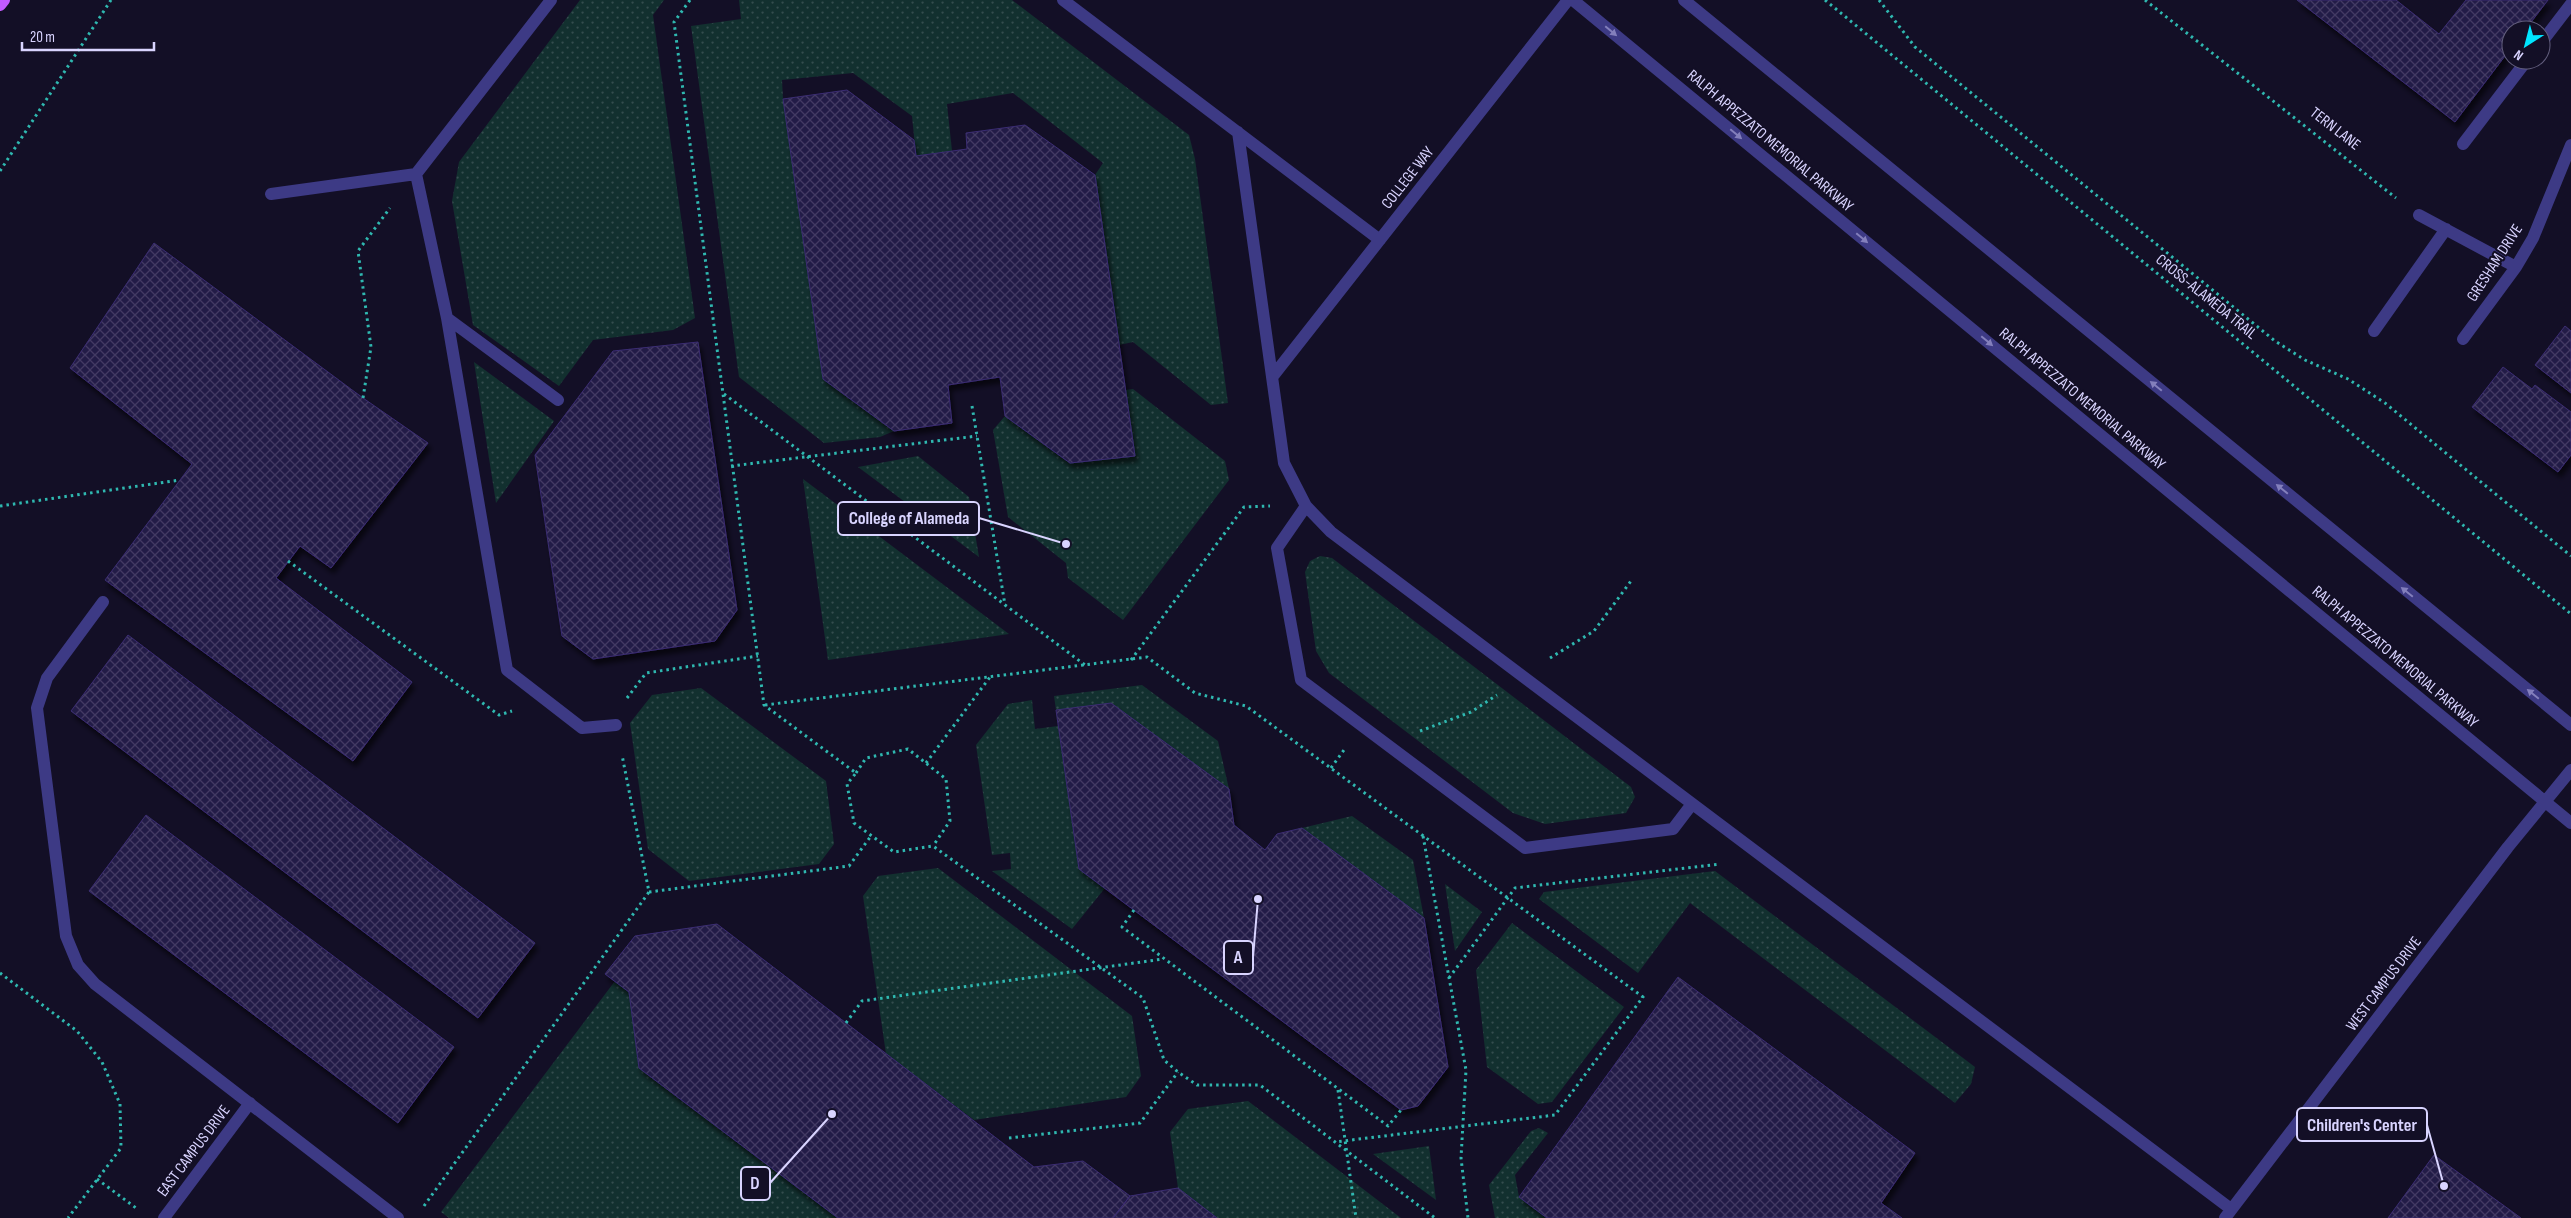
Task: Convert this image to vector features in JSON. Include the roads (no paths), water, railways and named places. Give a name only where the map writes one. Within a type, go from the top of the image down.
[{"type":"main road","points":[[0,5],[4,0]]},
{"type":"street","points":[[271,194],[416,174],[551,0]]},
{"type":"street","points":[[1063,0],[1380,240]]},
{"type":"street","name":"COLLEGE WAY","points":[[1273,376],[1568,0]]},
{"type":"street","name":"RALPH APPEZZATO MEMORIAL PARKWAY","points":[[1573,0],[2571,823]]},
{"type":"street","points":[[1684,0],[2571,725]]},
{"type":"street","points":[[2551,29],[2571,4]]},
{"type":"street","points":[[2463,144],[2519,70]]},
{"type":"street","points":[[1238,132],[1284,463],[1306,506],[1331,532],[1692,804],[2228,1213]]},
{"type":"street","name":"GRESHAM DRIVE","points":[[2463,339],[2516,267],[2533,238],[2571,145]]},
{"type":"street","points":[[416,174],[447,318],[507,670],[582,728],[616,725]]},
{"type":"street","points":[[2419,215],[2516,267]]},
{"type":"street","points":[[2374,331],[2446,229]]},
{"type":"street","points":[[447,318],[558,400]]},
{"type":"street","points":[[1306,506],[1278,548],[1301,680],[1525,848],[1673,829],[1692,804]]},
{"type":"street","points":[[103,602],[47,678],[37,708],[66,936],[78,965],[95,984],[398,1218]]},
{"type":"street","name":"WEST CAMPUS DRIVE","points":[[2228,1213],[2508,847],[2571,770]]},
{"type":"street","name":"EAST CAMPUS DRIVE","points":[[164,1218],[250,1103]]},
{"type":"place","name":"College of Alameda","points":[[1066,544]]},
{"type":"place","name":"A","points":[[1258,899]]},
{"type":"place","name":"D","points":[[832,1114]]},
{"type":"place","name":"Children's Center","points":[[2444,1186]]}]
